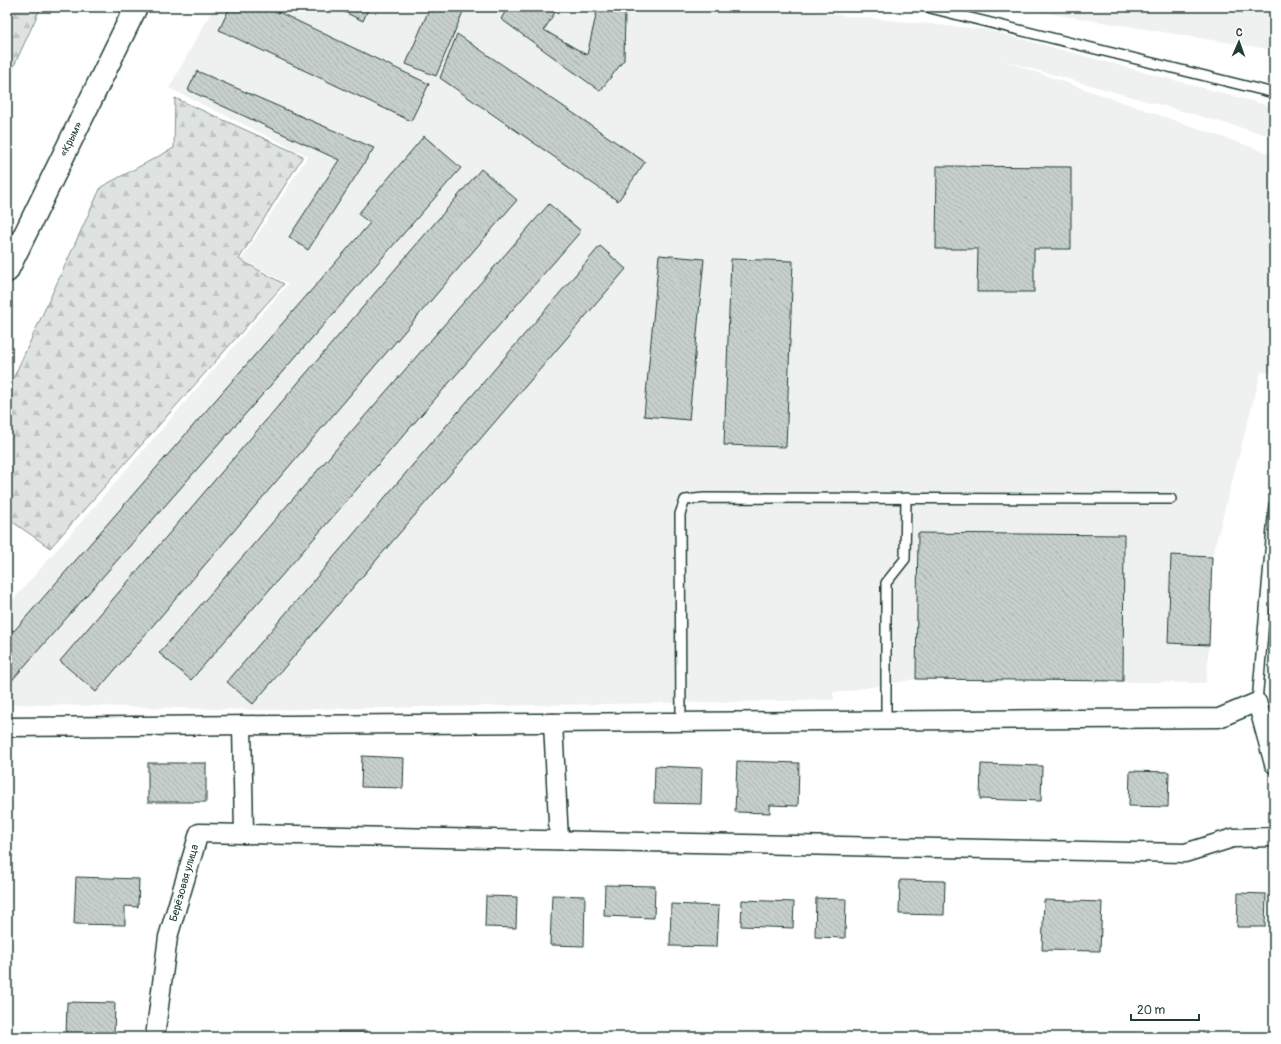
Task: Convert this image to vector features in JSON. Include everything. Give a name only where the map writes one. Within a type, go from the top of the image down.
[{"type":"highway","name":"«Крым»","points":[[7,271],[136,7]]},
{"type":"street","points":[[7,727],[1219,718],[1257,702],[1274,764]]},
{"type":"street","points":[[553,723],[559,840]]},
{"type":"street","points":[[242,725],[244,834],[1184,853],[1233,838],[1274,838]]},
{"type":"street","name":"Берёзовая улица","points":[[155,1037],[168,937],[199,832],[244,834]]},
{"type":"lane","points":[[926,7],[1274,93]]},
{"type":"lane","points":[[681,722],[680,514],[685,500],[704,498],[1171,499]]},
{"type":"lane","points":[[886,721],[886,583],[905,559],[906,498]]},
{"type":"lane","points":[[1257,702],[1274,505]]},
{"type":"shaded area","points":[[214,7],[760,7],[988,30],[1274,107],[1274,137],[1001,60],[1274,155],[1274,372],[1261,372],[1212,557],[1206,683],[916,679],[842,692],[833,692],[834,700],[260,710],[7,704],[7,607],[288,284],[242,259],[308,156],[169,88]]},
{"type":"shaded area","points":[[1010,7],[1274,7],[1274,50]]},
{"type":"green space","points":[[7,7],[41,7],[7,81]]},
{"type":"green space","points":[[175,98],[303,156],[239,259],[284,284],[50,548],[7,518],[7,392],[101,187],[174,148]]},
{"type":"building","points":[[230,7],[268,7],[429,84],[411,121],[219,30]]},
{"type":"building","points":[[334,7],[369,7],[363,21]]},
{"type":"building","points":[[430,7],[465,7],[436,76],[406,64]]},
{"type":"building","points":[[508,7],[558,7],[544,30],[587,55],[597,11],[625,13],[624,60],[600,91],[501,19]]},
{"type":"building","points":[[457,34],[645,162],[618,201],[440,78]]},
{"type":"building","points":[[197,71],[374,148],[308,250],[289,237],[339,160],[188,90]]},
{"type":"building","points":[[424,136],[461,168],[7,686],[7,628],[14,631],[370,223],[358,214]]},
{"type":"building","points":[[937,166],[1071,167],[1071,249],[1034,249],[1034,292],[977,292],[978,249],[936,249]]},
{"type":"building","points":[[481,169],[517,200],[96,692],[60,661]]},
{"type":"building","points":[[549,204],[581,231],[191,680],[159,653]]},
{"type":"building","points":[[600,246],[626,269],[253,704],[227,682]]},
{"type":"building","points":[[659,255],[704,259],[689,420],[644,416]]},
{"type":"building","points":[[731,259],[793,261],[786,447],[724,445]]},
{"type":"building","points":[[918,533],[1124,535],[1123,681],[916,679]]},
{"type":"building","points":[[1171,555],[1212,557],[1209,645],[1168,643]]},
{"type":"building","points":[[362,756],[404,758],[403,788],[361,787]]},
{"type":"building","points":[[737,761],[799,763],[798,806],[770,805],[770,813],[735,812]]},
{"type":"building","points":[[148,763],[206,763],[206,802],[148,802]]},
{"type":"building","points":[[981,764],[1042,766],[1041,801],[980,799]]},
{"type":"building","points":[[655,766],[702,768],[701,804],[654,803]]},
{"type":"building","points":[[1130,771],[1169,772],[1168,807],[1129,806]]},
{"type":"building","points":[[76,877],[139,879],[138,907],[125,906],[125,925],[74,924]]},
{"type":"building","points":[[900,880],[945,881],[944,915],[899,914]]},
{"type":"building","points":[[605,885],[655,886],[654,918],[604,916]]},
{"type":"building","points":[[1238,893],[1266,894],[1265,927],[1237,927]]},
{"type":"building","points":[[552,895],[585,896],[584,946],[550,945]]},
{"type":"building","points":[[486,896],[517,897],[516,928],[485,927]]},
{"type":"building","points":[[816,898],[846,899],[845,938],[815,937]]},
{"type":"building","points":[[742,900],[794,902],[793,928],[741,926]]},
{"type":"building","points":[[1044,900],[1102,902],[1100,951],[1042,950]]},
{"type":"building","points":[[671,904],[719,906],[717,947],[670,946]]},
{"type":"building","points":[[67,1002],[115,1003],[114,1037],[66,1037]]},
{"type":"building","points":[[338,1031],[366,1031],[366,1037],[338,1037]]}]
